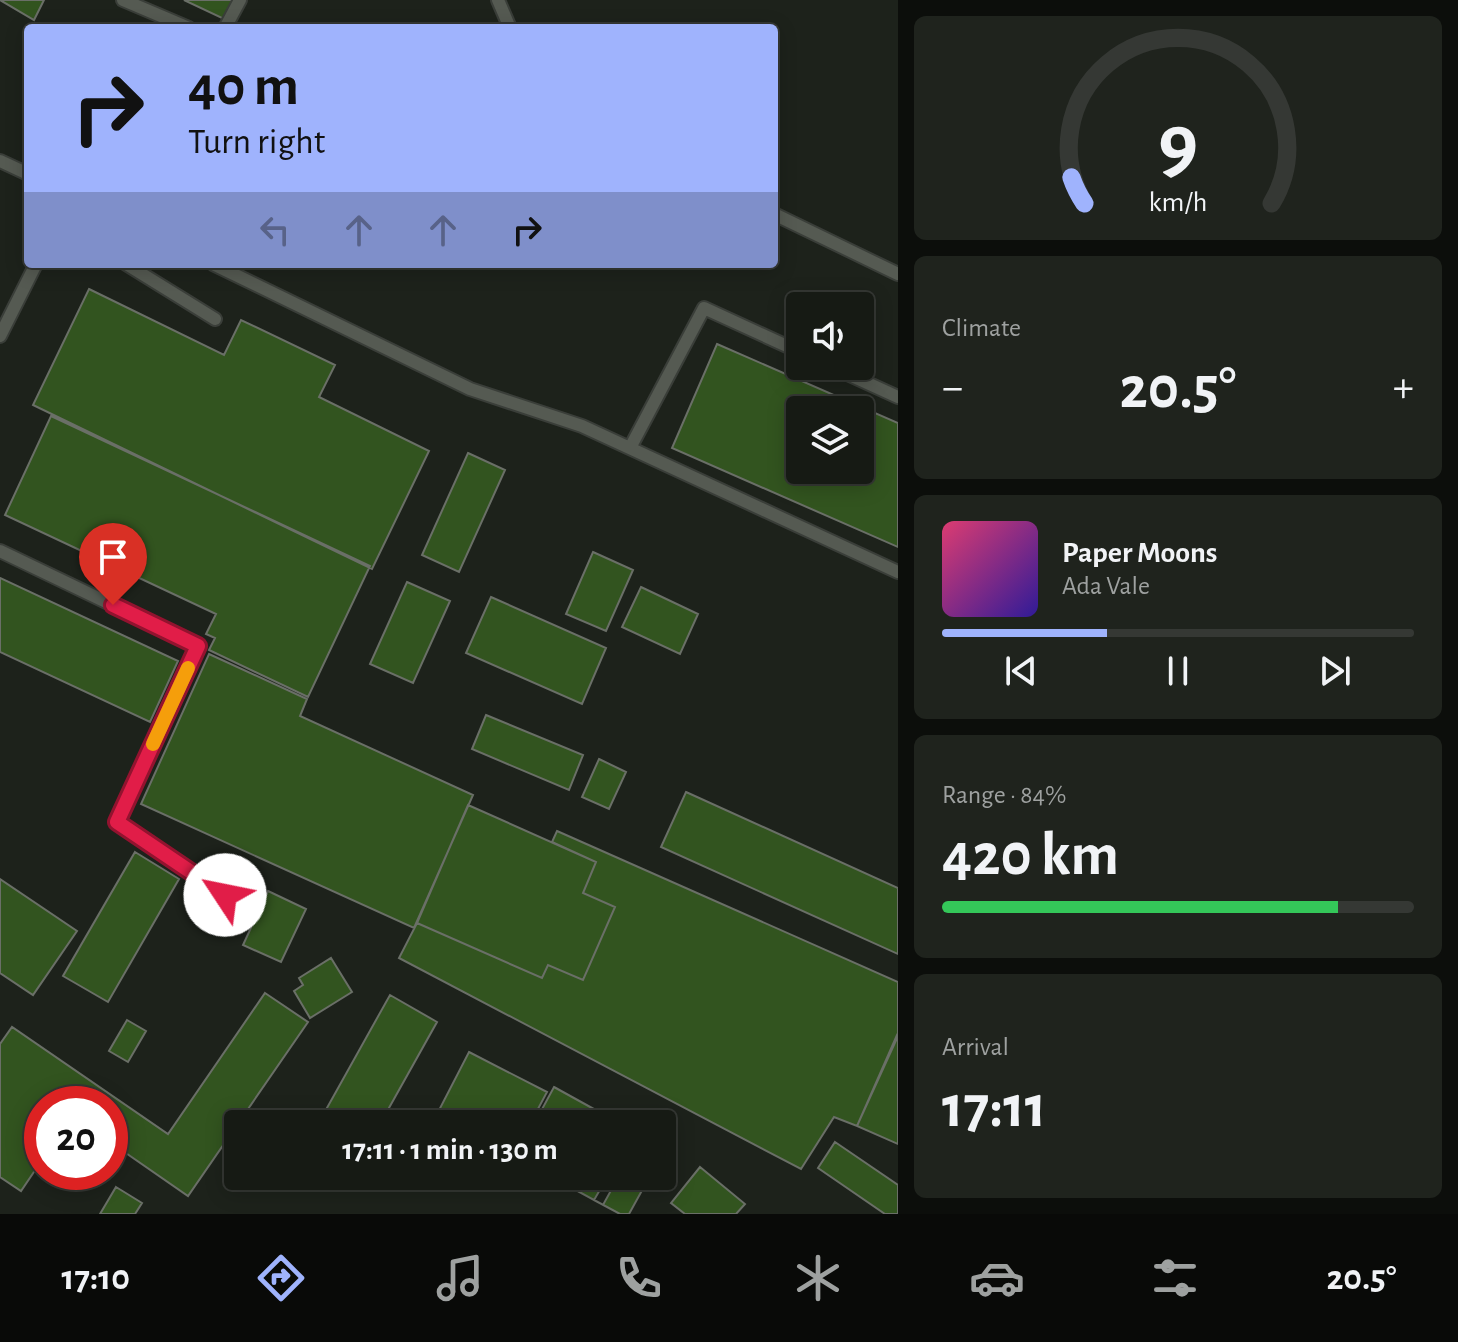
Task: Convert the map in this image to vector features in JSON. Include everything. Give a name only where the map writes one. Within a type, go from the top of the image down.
[{"type":"lane","points":[[123,0],[180,24]]},
{"type":"lane","points":[[227,24],[240,0]]},
{"type":"lane","points":[[498,0],[508,24]]},
{"type":"lane","points":[[0,161],[24,172]]},
{"type":"lane","points":[[778,216],[898,274]]},
{"type":"lane","points":[[0,336],[34,268]]},
{"type":"lane","points":[[132,268],[215,319]]},
{"type":"lane","points":[[221,268],[470,389],[582,426],[898,572]]},
{"type":"lane","points":[[630,448],[704,308],[786,346]]},
{"type":"lane","points":[[861,380],[898,397]]},
{"type":"lane","points":[[0,551],[198,646],[117,822],[225,895]]},
{"type":"building","points":[[0,0],[44,0],[34,20]]},
{"type":"building","points":[[184,0],[233,0],[224,19]]},
{"type":"building","points":[[89,289],[224,355],[241,320],[335,365],[319,397],[429,451],[372,569],[33,405]]},
{"type":"building","points":[[717,344],[786,374],[786,380],[799,380],[836,396],[786,396],[786,484],[874,484],[874,413],[898,423],[898,547],[672,448]]},
{"type":"building","points":[[51,416],[370,566],[308,697],[209,650],[215,638],[206,634],[216,614],[5,515]]},
{"type":"building","points":[[468,453],[505,470],[459,572],[422,555]]},
{"type":"building","points":[[593,552],[633,570],[606,631],[566,614]]},
{"type":"building","points":[[0,578],[178,661],[150,722],[0,652]]},
{"type":"building","points":[[407,582],[450,601],[413,683],[370,664]]},
{"type":"building","points":[[641,587],[698,614],[680,654],[622,627]]},
{"type":"building","points":[[491,597],[606,648],[582,704],[466,653]]},
{"type":"building","points":[[209,654],[307,699],[300,716],[473,795],[414,928],[141,804]]},
{"type":"building","points":[[486,715],[583,755],[569,790],[472,749]]},
{"type":"building","points":[[599,759],[626,772],[609,809],[582,797]]},
{"type":"building","points":[[686,792],[898,888],[898,954],[661,847]]},
{"type":"building","points":[[468,805],[596,862],[583,893],[615,907],[583,980],[548,965],[542,978],[417,923]]},
{"type":"building","points":[[557,831],[898,982],[898,1036],[857,1126],[834,1117],[801,1169],[399,958],[417,923],[542,978],[548,965],[583,980],[615,907],[583,893],[596,862],[552,842]]},
{"type":"building","points":[[135,852],[179,879],[108,1002],[63,976]]},
{"type":"building","points":[[0,879],[77,931],[33,995],[0,973]]},
{"type":"building","points":[[268,891],[306,909],[281,962],[243,945]]},
{"type":"building","points":[[331,958],[352,992],[310,1018],[294,991],[303,985],[299,978]]},
{"type":"building","points":[[265,993],[308,1022],[247,1110],[224,1110],[224,1144],[188,1196],[128,1154],[128,1107],[168,1134]]},
{"type":"building","points":[[390,995],[437,1022],[388,1110],[326,1110]]},
{"type":"building","points":[[127,1020],[146,1031],[128,1062],[109,1051]]},
{"type":"building","points":[[12,1027],[98,1086],[24,1086],[24,1187],[21,1191],[0,1177],[0,1044]]},
{"type":"building","points":[[898,1036],[898,1144],[857,1126]]},
{"type":"building","points":[[469,1052],[547,1092],[537,1110],[439,1110]]},
{"type":"building","points":[[554,1087],[596,1110],[542,1110]]},
{"type":"building","points":[[835,1142],[898,1185],[898,1214],[885,1214],[818,1168]]},
{"type":"building","points":[[700,1167],[745,1204],[736,1214],[685,1214],[671,1203]]},
{"type":"building","points":[[114,1190],[121,1190],[142,1203],[135,1214],[100,1214]]},
{"type":"building","points":[[576,1190],[611,1190],[603,1205]]},
{"type":"building","points":[[600,1190],[642,1190],[629,1214],[620,1214],[594,1200]]},
{"type":"slow traffic","points":[[153,744],[188,668]]},
{"type":"route","points":[[113,605],[198,646],[117,822],[225,895]]}]
